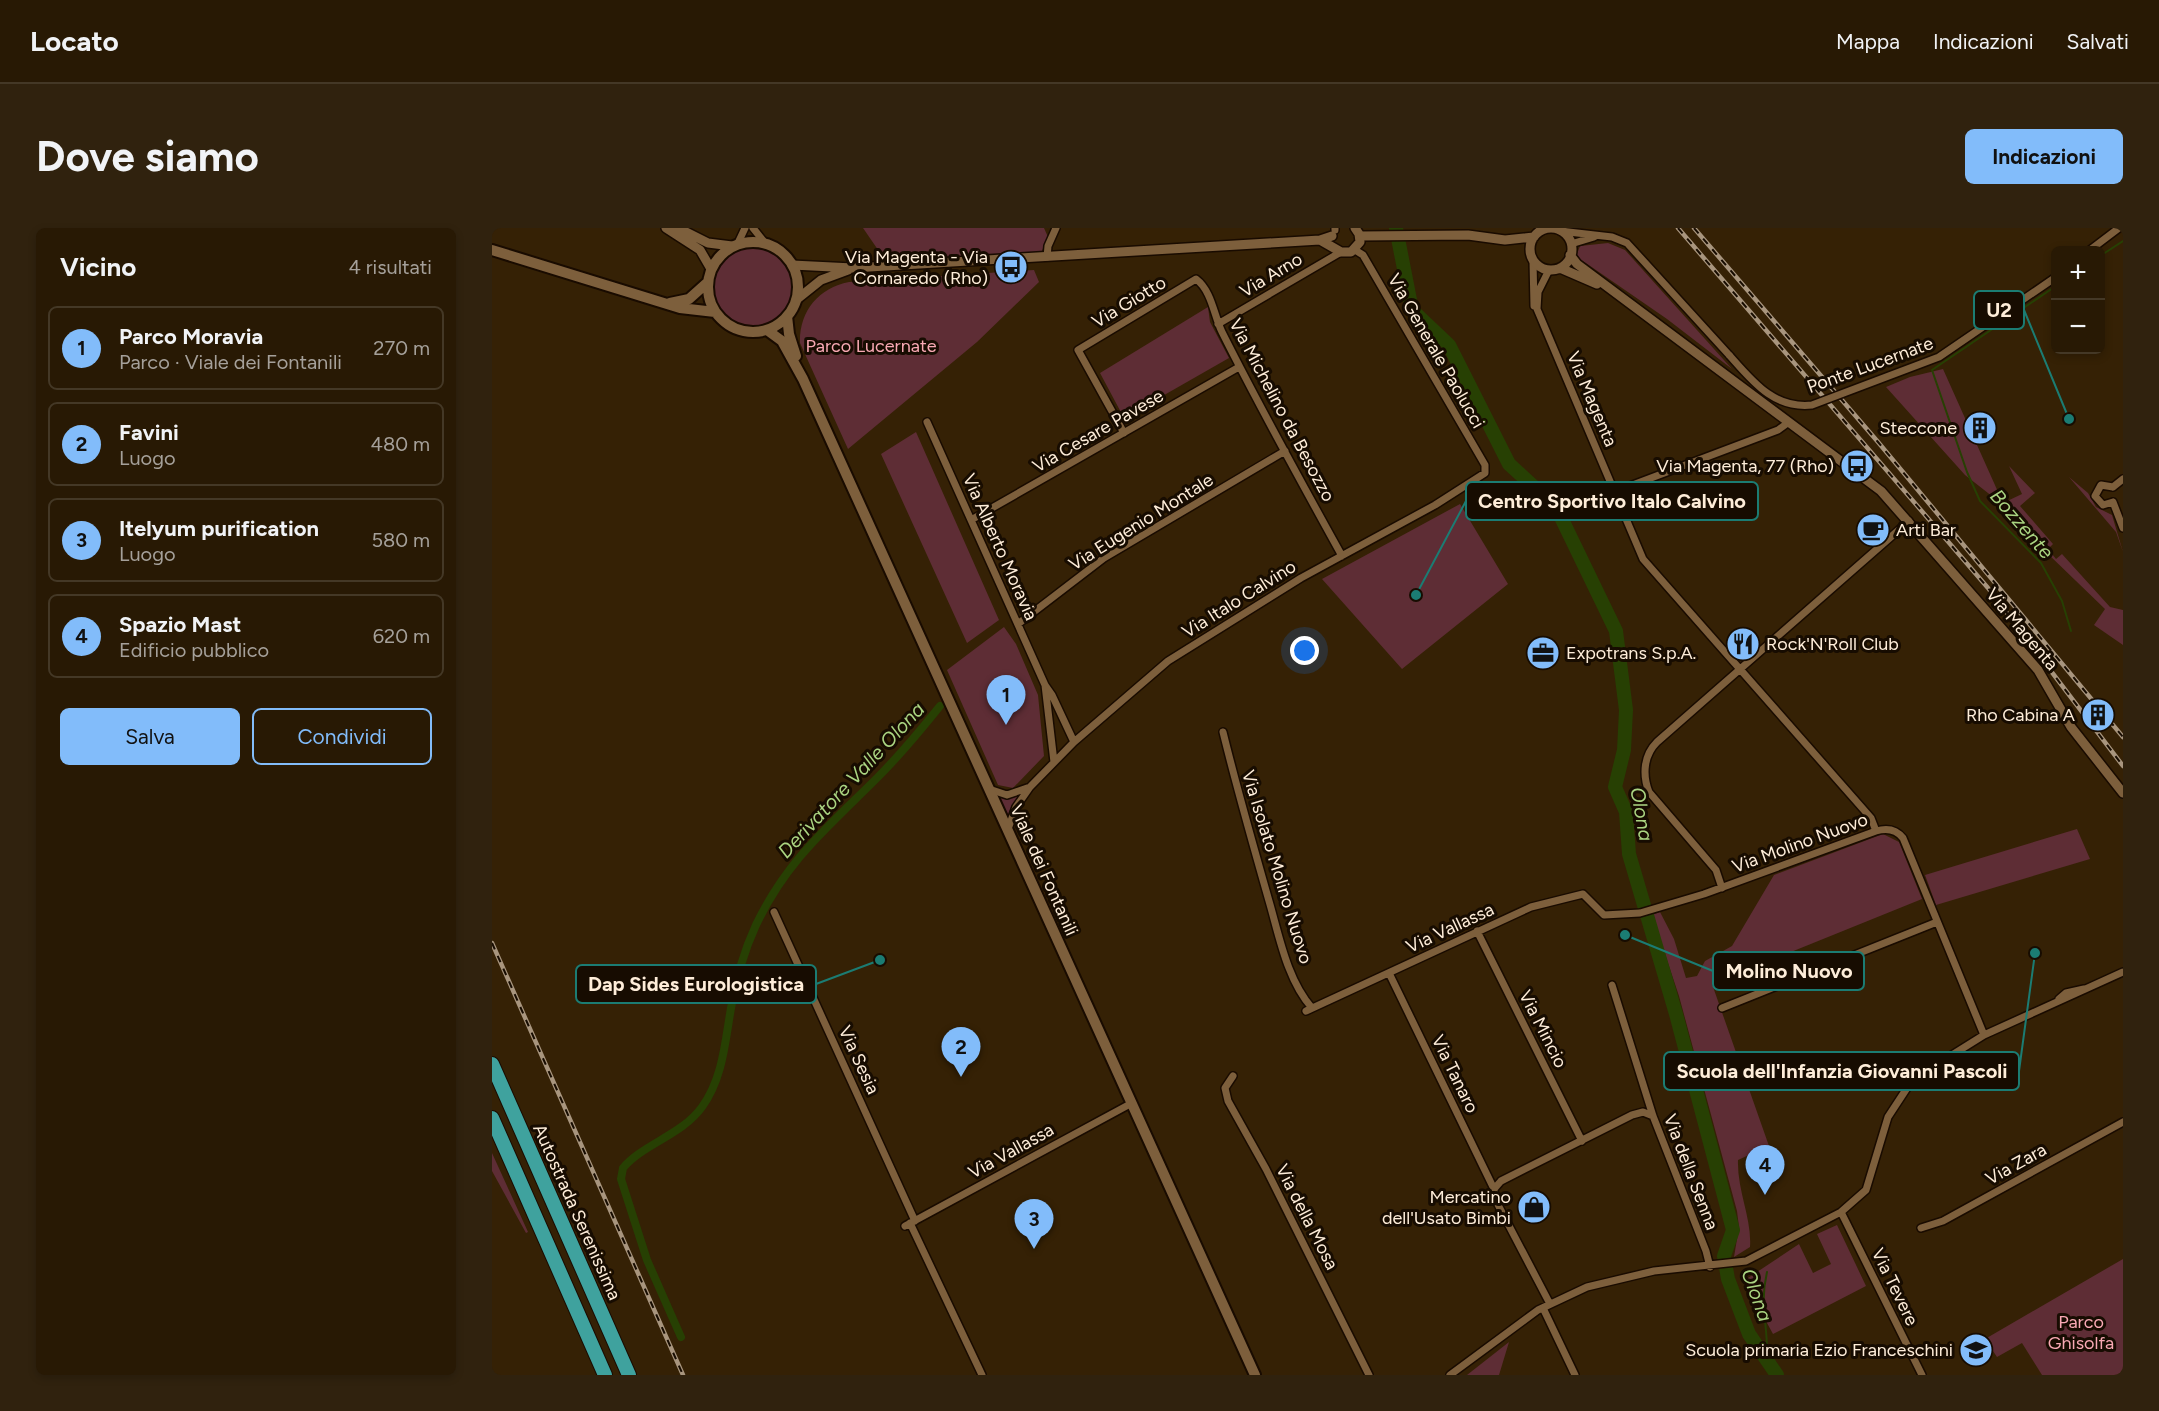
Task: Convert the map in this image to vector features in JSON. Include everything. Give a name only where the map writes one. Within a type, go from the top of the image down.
[{"type":"highway","name":"Autostrada Serenissima","points":[[492,1064],[629,1375]]},
{"type":"highway","points":[[492,1118],[605,1375]]},
{"type":"main road","points":[[765,243],[782,252],[792,265],[798,281],[796,300],[787,316],[767,330],[739,330],[726,324],[715,312],[708,295],[711,269],[720,255],[735,245],[765,243]]},
{"type":"main road","points":[[492,250],[680,308],[715,312]]},
{"type":"main road","points":[[667,303],[689,299],[708,282]]},
{"type":"main road","name":"Viale dei Fontanili","points":[[787,316],[789,334],[803,379]]},
{"type":"main road","name":"Viale dei Fontanili","points":[[767,330],[782,341],[803,379],[1255,1375]]},
{"type":"street","points":[[666,228],[700,250],[711,269]]},
{"type":"street","points":[[678,228],[708,243],[735,245],[745,228]]},
{"type":"street","points":[[753,228],[765,243]]},
{"type":"street","points":[[1047,257],[1048,246],[1056,228]]},
{"type":"street","points":[[2096,246],[2119,228]]},
{"type":"street","points":[[792,265],[853,268],[1320,240],[1336,237],[1357,239],[1468,235],[1505,240],[1534,237],[1546,229],[1560,231],[1571,244],[1570,255],[1560,268],[1549,270],[1539,267],[1531,256],[1505,240]]},
{"type":"street","name":"Ponte Lucernate","points":[[1560,231],[1612,237],[1627,243],[1730,356],[1770,396],[1793,405],[1812,405],[1939,357],[2051,280]]},
{"type":"street","name":"Ponte Lucernate","points":[[1571,244],[1596,236]]},
{"type":"street","name":"Via Arno","points":[[1218,324],[1336,237]]},
{"type":"street","points":[[1531,256],[1534,237]]},
{"type":"street","name":"Via Generale Paolucci","points":[[1357,239],[1363,255],[1486,470]]},
{"type":"street","name":"Via Magenta","points":[[1570,255],[1576,264],[1869,481],[1909,521],[2038,670],[2071,727],[2123,794]]},
{"type":"street","name":"Via Magenta","points":[[1531,256],[1534,310],[1540,319],[1643,559],[1871,818],[1876,831]]},
{"type":"street","points":[[796,300],[821,280],[853,268]]},
{"type":"street","name":"Via Magenta","points":[[1560,268],[1615,293]]},
{"type":"street","name":"Via Magenta","points":[[1540,319],[1536,301],[1549,270]]},
{"type":"street","name":"Via Michelino da Besozzo","points":[[1196,279],[1212,304],[1218,324],[1239,367],[1342,555]]},
{"type":"street","name":"Via Giotto","points":[[1124,433],[1078,350],[1196,279]]},
{"type":"street","name":"Via Cesare Pavese","points":[[971,520],[1239,367]]},
{"type":"street","name":"Via Alberto Moravia","points":[[927,422],[1045,685],[1074,742]]},
{"type":"street","points":[[1614,492],[1778,430],[1790,422]]},
{"type":"street","name":"Via Eugenio Montale","points":[[1018,624],[1104,558],[1285,451]]},
{"type":"street","name":"Via Italo Calvino","points":[[1008,829],[1012,814],[1030,787],[1074,742],[1168,661],[1342,555],[1483,475],[1486,470]]},
{"type":"street","points":[[2113,487],[2123,479]]},
{"type":"street","points":[[2113,487],[2104,484],[2095,492],[2100,504],[2113,502]]},
{"type":"street","points":[[2113,487],[2115,496],[2113,502],[2123,528]]},
{"type":"street","points":[[1722,888],[1716,870],[1648,792],[1645,768],[1647,755],[1653,747],[1909,521]]},
{"type":"street","name":"Via Alberto Moravia","points":[[1045,685],[1054,762]]},
{"type":"street","name":"Via Isolato Molino Nuovo","points":[[1223,732],[1248,835],[1283,948],[1309,1009]]},
{"type":"street","points":[[989,789],[1007,795],[1030,787]]},
{"type":"street","name":"Via Molino Nuovo","points":[[1604,915],[1640,913],[1722,888],[1876,831],[1891,830],[1903,838],[1984,1035]]},
{"type":"street","name":"Via Vallassa","points":[[1309,1009],[1531,907],[1580,894],[1586,895],[1604,915]]},
{"type":"street","name":"Via Sesia","points":[[774,912],[910,1223],[982,1375]]},
{"type":"street","points":[[1722,1008],[1937,922]]},
{"type":"street","name":"Via Mincio","points":[[1477,931],[1582,1140]]},
{"type":"street","points":[[1450,1375],[1550,1304],[1611,1280],[1654,1271],[1734,1264],[1756,1257],[1841,1212],[1866,1190],[1888,1118],[1903,1093],[1928,1070],[1984,1035],[2055,1003],[2067,993],[2086,988],[2123,972]]},
{"type":"street","name":"Via Tanaro","points":[[1389,973],[1494,1189],[1495,1199],[1550,1304]]},
{"type":"street","name":"Via della Senna","points":[[1612,985],[1653,1116],[1713,1267]]},
{"type":"street","name":"Via della Mosa","points":[[1233,1076],[1224,1088],[1228,1101],[1266,1169],[1369,1375]]},
{"type":"street","name":"Via Vallassa","points":[[910,1223],[1132,1103]]},
{"type":"street","points":[[1494,1189],[1502,1181],[1638,1113],[1653,1116]]},
{"type":"street","name":"Via Zara","points":[[1921,1228],[1949,1218],[2123,1122]]},
{"type":"street","name":"Via Tevere","points":[[1841,1212],[1922,1375]]},
{"type":"street","points":[[1543,1308],[1575,1375]]},
{"type":"green space","points":[[863,228],[1044,228],[1048,237],[1041,253],[885,260]]},
{"type":"green space","points":[[1608,243],[1625,250],[1732,369],[1667,319],[1580,259],[1577,254],[1580,246]]},
{"type":"green space","points":[[745,248],[761,248],[775,254],[786,265],[792,279],[792,295],[786,309],[775,320],[761,326],[745,326],[731,320],[720,309],[714,295],[714,279],[720,265],[731,254]]},
{"type":"green space","name":"Parco Lucernate","points":[[1034,270],[1039,282],[977,342],[848,449],[800,343],[803,321],[812,303],[828,290],[849,282]]},
{"type":"green space","points":[[1208,307],[1210,322],[1229,358],[1124,418],[1100,373]]},
{"type":"green space","points":[[1943,369],[2003,503],[2022,494],[2009,466],[2035,493],[2020,506],[2053,544],[2048,549],[2056,559],[2062,554],[2110,607],[2123,610],[2123,645],[2094,625],[2105,609],[2021,528],[2002,504],[1965,475],[1886,387],[1910,377]]},
{"type":"green space","points":[[916,432],[999,620],[967,643],[881,454]]},
{"type":"green space","points":[[2069,477],[2088,493],[2096,507],[2112,515],[2123,552],[2116,532]]},
{"type":"green space","points":[[1460,504],[1508,584],[1402,669],[1322,579]]},
{"type":"green space","points":[[1004,627],[1016,644],[1038,695],[1044,756],[1013,788],[998,785],[947,670]]},
{"type":"green space","points":[[1021,796],[1008,818],[1000,798]]},
{"type":"green space","points":[[2077,829],[2090,859],[1936,905],[1925,875]]},
{"type":"green space","points":[[1883,834],[1899,842],[1922,899],[1712,984],[1769,1146],[1738,1160],[1740,1183],[1749,1226],[1750,1247],[1734,1257],[1739,1227],[1737,1211],[1679,996],[1652,915],[1660,912],[1674,939],[1686,978],[1697,976],[1705,961],[1732,946],[1774,875]]},
{"type":"green space","points":[[492,1153],[528,1232],[526,1233],[492,1171]]},
{"type":"green space","points":[[1837,1225],[1866,1286],[1773,1334],[1749,1290],[1748,1278],[1799,1244],[1813,1273],[1831,1264],[1817,1234]]},
{"type":"green space","name":"Parco Ghisolfa","points":[[2123,1259],[2123,1375],[2042,1375],[2022,1343],[1997,1357],[1985,1339]]},
{"type":"green space","points":[[1509,1342],[1499,1375],[1467,1375]]},
{"type":"waterway","name":"Olona","points":[[1396,228],[1412,310],[1449,345],[1509,464],[1556,507],[1616,631],[1626,710],[1624,750],[1615,787],[1626,812],[1629,854],[1676,1014],[1733,1230],[1724,1256],[1728,1279],[1749,1334],[1777,1375]]},
{"type":"waterway","name":"Bozzente","points":[[2105,253],[2123,241]]},
{"type":"waterway","name":"Bozzente","points":[[2051,289],[1932,370],[1967,472],[1980,501],[2041,563],[2062,601],[2071,631]]},
{"type":"waterway","name":"Derivatore Valle Olona","points":[[681,1337],[647,1260],[621,1179],[623,1168],[641,1152],[694,1117],[709,1096],[719,1072],[733,997],[744,955],[756,925],[781,882],[825,829],[893,761],[940,706]]},
{"type":"waterway","name":"Bozzente","points":[[1767,1272],[1764,1305],[1767,1356]]},
{"type":"railway","points":[[1678,228],[1988,588],[2123,766]]},
{"type":"railway","points":[[1694,228],[1878,442],[2123,737]]},
{"type":"railway","points":[[492,943],[683,1375]]},
{"type":"place","name":"Via Magenta - Via Cornaredo (Rho)","points":[[1011,267]]},
{"type":"place","name":"U2","points":[[2069,419]]},
{"type":"place","name":"Steccone","points":[[1980,428]]},
{"type":"place","name":"Via Magenta, 77 (Rho)","points":[[1857,466]]},
{"type":"place","name":"Arti Bar","points":[[1873,530]]},
{"type":"place","name":"Centro Sportivo Italo Calvino","points":[[1416,595]]},
{"type":"place","name":"Rock'N'Roll Club","points":[[1743,644]]},
{"type":"place","name":"Expotrans S.p.A.","points":[[1543,653]]},
{"type":"place","name":"Rho Cabina A","points":[[2098,715]]},
{"type":"place","name":"Parco Moravia","points":[[1006,725]]},
{"type":"place","name":"Molino Nuovo","points":[[1625,935]]},
{"type":"place","name":"Scuola dell'Infanzia Giovanni Pascoli","points":[[2035,953]]},
{"type":"place","name":"Dap Sides Eurologistica","points":[[880,960]]},
{"type":"place","name":"Favini","points":[[961,1077]]},
{"type":"place","name":"Spazio Mast","points":[[1765,1195]]},
{"type":"place","name":"Mercatino dell'Usato Bimbi","points":[[1534,1207]]},
{"type":"place","name":"Itelyum purification","points":[[1034,1249]]},
{"type":"place","name":"Scuola primaria Ezio Franceschini","points":[[1976,1350]]}]
